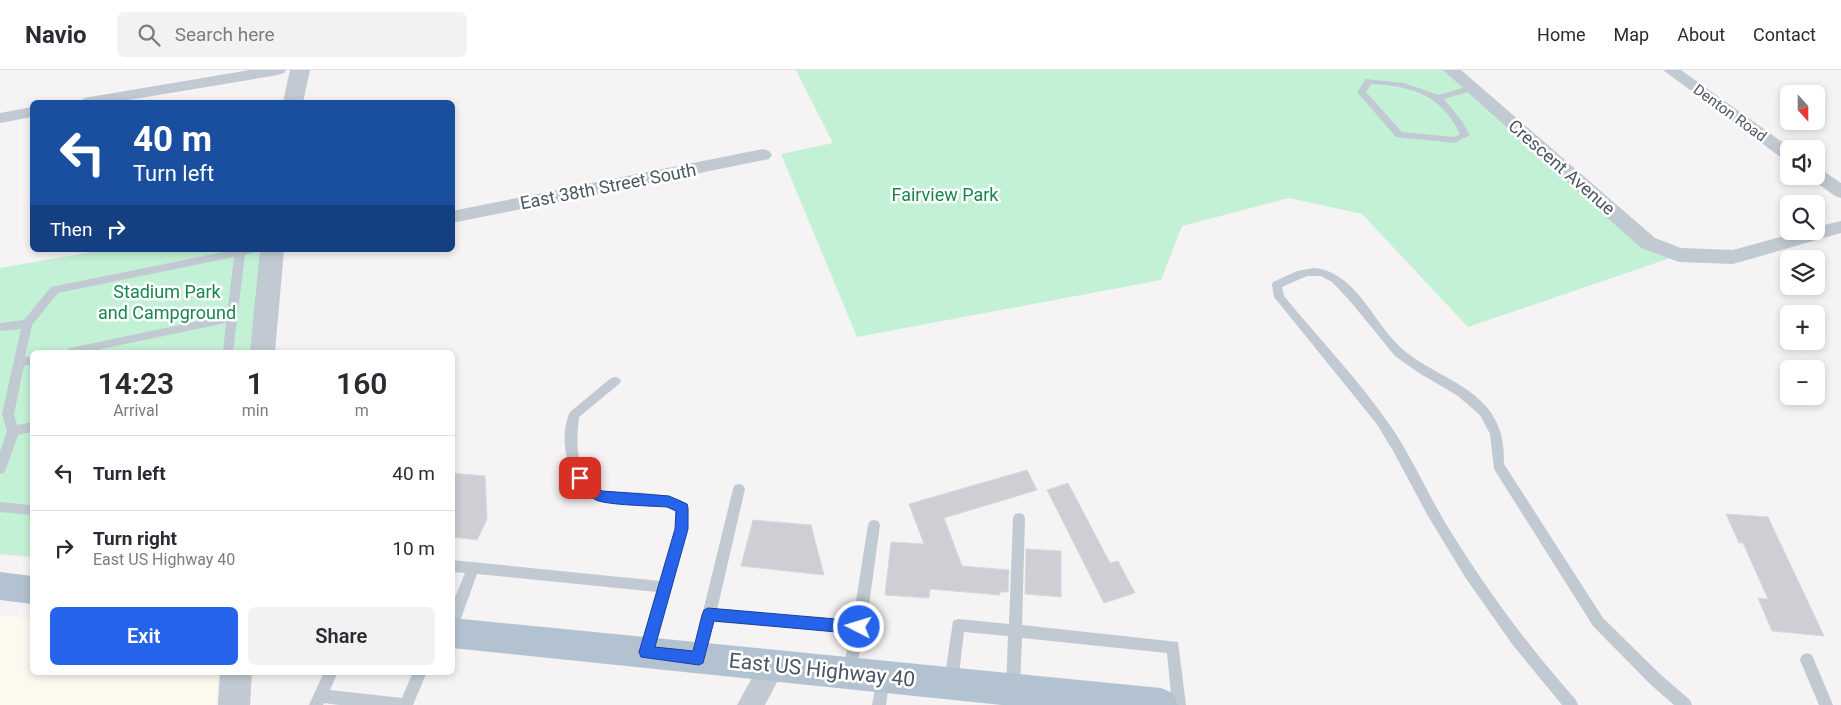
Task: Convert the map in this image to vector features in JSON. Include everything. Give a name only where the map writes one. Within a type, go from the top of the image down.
[{"type":"main road","points":[[0,586],[30,590]]},
{"type":"main road","name":"East US Highway 40","points":[[455,633],[848,674],[881,691],[951,682],[1013,690],[1060,700],[1161,705]]},
{"type":"street","points":[[102,100],[278,70]]},
{"type":"street","points":[[293,100],[300,70]]},
{"type":"street","name":"Crescent Avenue","points":[[1452,70],[1648,243],[1679,255],[1733,256],[1841,227]]},
{"type":"street","name":"Denton Road","points":[[1671,70],[1780,149]]},
{"type":"street","points":[[0,118],[30,112]]},
{"type":"street","name":"East 38th Street South","points":[[455,216],[763,154]]},
{"type":"street","points":[[1825,180],[1841,192]]},
{"type":"street","points":[[263,350],[264,252]]},
{"type":"street","points":[[750,705],[773,665]]},
{"type":"street","points":[[234,705],[236,675]]},
{"type":"lane","points":[[1438,98],[1459,123],[1465,135],[1455,140],[1399,135],[1361,92],[1369,81],[1391,82],[1419,88],[1438,98],[1472,88]]},
{"type":"lane","points":[[0,469],[13,431],[8,414],[27,324],[55,290],[259,252]]},
{"type":"lane","points":[[228,350],[232,318],[264,252]]},
{"type":"lane","points":[[1571,705],[1530,659],[1474,582],[1438,522],[1403,455],[1380,420],[1279,297],[1277,285],[1292,276],[1313,272],[1327,274],[1341,283],[1397,352],[1411,364],[1458,391],[1479,407],[1492,424],[1499,442],[1498,465],[1598,622],[1655,679],[1685,705]]},
{"type":"lane","points":[[80,350],[232,318]]},
{"type":"lane","points":[[0,327],[27,324]]},
{"type":"lane","points":[[18,363],[30,360]]},
{"type":"lane","points":[[615,381],[574,415],[571,438],[572,460],[580,478],[589,489],[600,496],[669,502],[682,508],[682,529],[646,652]]},
{"type":"lane","points":[[13,431],[30,427]]},
{"type":"lane","points":[[699,658],[739,489]]},
{"type":"lane","points":[[0,507],[30,510]]},
{"type":"lane","points":[[1013,690],[1019,518]]},
{"type":"lane","points":[[848,674],[859,627],[874,526]]},
{"type":"lane","points":[[455,566],[665,587]]},
{"type":"lane","points":[[455,616],[473,568]]},
{"type":"lane","points":[[708,615],[859,627]]},
{"type":"lane","points":[[951,682],[958,625],[1173,648],[1179,705]]},
{"type":"lane","points":[[1807,660],[1826,705]]},
{"type":"lane","points":[[330,675],[318,701],[401,705]]},
{"type":"lane","points":[[406,705],[419,675]]},
{"type":"shaded area","points":[[0,615],[30,618],[30,675],[218,675],[216,705],[0,705]]},
{"type":"green space","name":"Fairview Park","points":[[796,70],[1451,70],[1648,243],[1679,255],[1468,327],[1362,214],[1289,198],[1182,226],[1161,280],[857,337],[781,154],[833,143]]},
{"type":"green space","name":"Stadium Park and Campground","points":[[92,252],[270,252],[252,350],[30,350],[30,557],[0,554],[0,268]]},
{"type":"building","points":[[1027,470],[1037,490],[944,518],[962,566],[1009,570],[1008,592],[1000,592],[1000,595],[930,589],[929,598],[885,595],[891,542],[924,544],[909,504]]},
{"type":"building","points":[[455,473],[485,476],[487,519],[477,540],[455,537]]},
{"type":"building","points":[[1068,483],[1110,563],[1118,561],[1135,593],[1104,603],[1047,490]]},
{"type":"building","points":[[1726,514],[1768,517],[1824,636],[1772,631],[1758,598],[1768,599],[1743,543],[1739,543]]},
{"type":"building","points":[[753,520],[811,525],[824,575],[741,566]]},
{"type":"building","points":[[1026,549],[1061,551],[1061,597],[1025,594]]},
{"type":"route","points":[[580,478],[589,489],[600,496],[669,502],[682,508],[682,529],[646,652],[699,658],[708,615],[859,627]]}]
